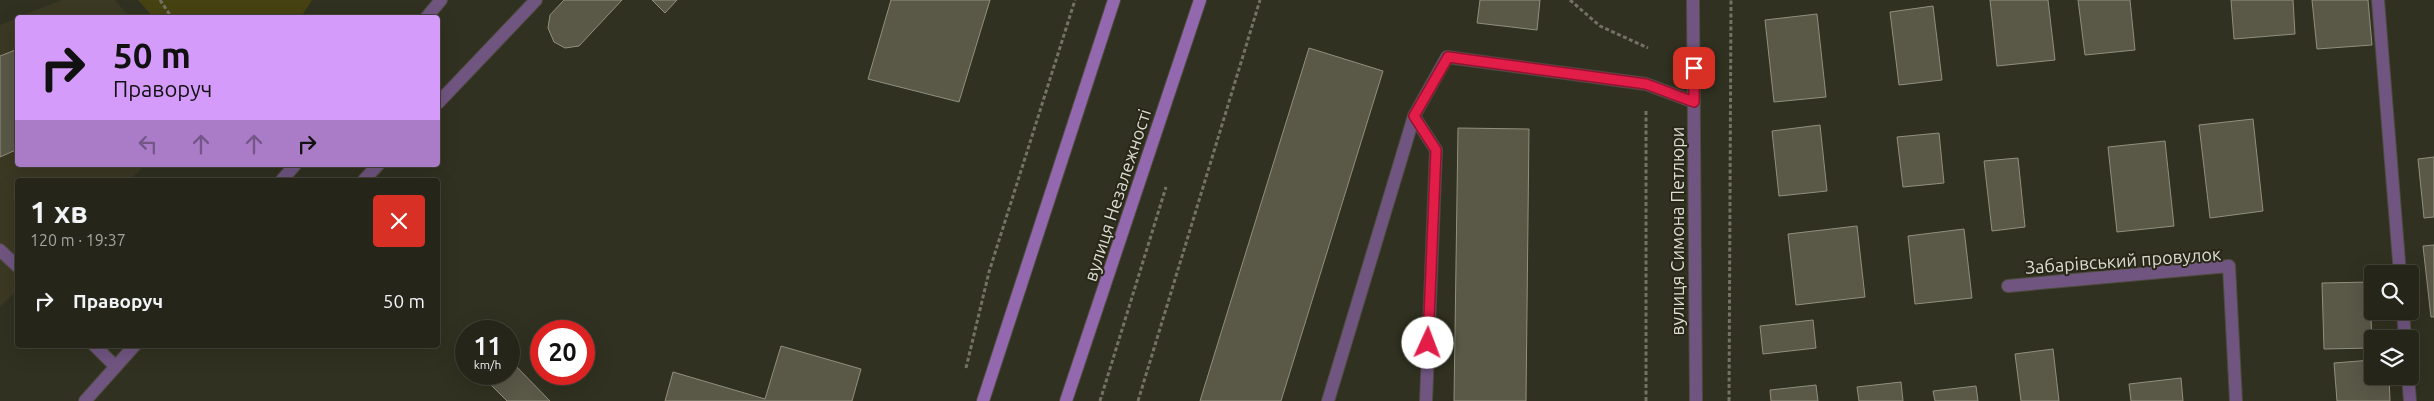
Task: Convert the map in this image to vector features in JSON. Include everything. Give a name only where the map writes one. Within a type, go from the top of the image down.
[{"type":"main road","points":[[983,401],[1114,0]]},
{"type":"main road","name":"вулиця Незалежності","points":[[1066,401],[1200,0]]},
{"type":"street","points":[[428,15],[441,0]]},
{"type":"street","points":[[440,101],[536,0]]},
{"type":"street","name":"вулиця Симона Петлюри","points":[[1693,0],[1696,401]]},
{"type":"street","points":[[2378,0],[2399,265]]},
{"type":"street","points":[[1328,401],[1414,116],[1448,57],[1646,84],[1694,102]]},
{"type":"street","points":[[1414,116],[1436,150],[1426,401]]},
{"type":"street","points":[[284,178],[293,167]]},
{"type":"street","points":[[366,178],[376,167]]},
{"type":"street","points":[[0,250],[15,265]]},
{"type":"street","name":"Забарівський провулок","points":[[2008,286],[2229,266],[2236,401]]},
{"type":"street","points":[[97,348],[116,366]]},
{"type":"street","points":[[89,399],[131,348]]},
{"type":"street","points":[[2409,385],[2410,401]]},
{"type":"path","points":[[160,0],[170,15]]},
{"type":"path","points":[[964,374],[989,272],[1075,0]]},
{"type":"path","points":[[1138,401],[1260,0]]},
{"type":"path","points":[[1570,0],[1600,26],[1648,48]]},
{"type":"path","points":[[1729,401],[1731,0]]},
{"type":"path","points":[[1646,84],[1646,401]]},
{"type":"path","points":[[1100,401],[1168,180]]},
{"type":"shaded area","points":[[62,0],[115,0],[127,15],[23,15]]},
{"type":"shaded area","points":[[138,0],[312,0],[302,15],[151,15]]},
{"type":"shaded area","points":[[15,19],[15,167],[143,167],[132,178],[15,178],[15,292],[0,307],[0,25]]},
{"type":"building","points":[[564,0],[622,0],[579,46],[565,48],[554,42],[548,28],[550,15]]},
{"type":"building","points":[[652,0],[677,0],[665,13]]},
{"type":"building","points":[[891,0],[990,0],[959,102],[868,79]]},
{"type":"building","points":[[1480,0],[1540,0],[1537,30],[1477,23]]},
{"type":"building","points":[[1990,0],[2048,0],[2055,60],[1997,66]]},
{"type":"building","points":[[2078,0],[2130,0],[2135,50],[2085,55]]},
{"type":"building","points":[[2231,0],[2293,0],[2295,34],[2234,39]]},
{"type":"building","points":[[2312,0],[2368,0],[2372,45],[2317,49]]},
{"type":"building","points":[[1933,6],[1942,80],[1899,85],[1890,12]]},
{"type":"building","points":[[1817,14],[1826,97],[1774,102],[1765,20]]},
{"type":"building","points":[[1309,48],[1383,71],[1281,401],[1200,401]]},
{"type":"building","points":[[15,50],[15,150],[0,157],[0,56]]},
{"type":"building","points":[[2253,119],[2263,211],[2210,218],[2199,125]]},
{"type":"building","points":[[1820,125],[1827,191],[1779,196],[1772,131]]},
{"type":"building","points":[[1458,128],[1529,129],[1526,401],[1454,401]]},
{"type":"building","points":[[1939,133],[1944,183],[1903,187],[1897,137]]},
{"type":"building","points":[[2165,141],[2174,226],[2117,232],[2108,147]]},
{"type":"building","points":[[2434,157],[2434,217],[2424,218],[2418,159]]},
{"type":"building","points":[[2018,158],[2025,227],[1992,231],[1984,161]]},
{"type":"building","points":[[1857,226],[1865,297],[1796,305],[1788,234]]},
{"type":"building","points":[[1964,229],[1972,298],[1915,304],[1908,236]]},
{"type":"building","points":[[2434,245],[2434,317],[2431,317],[2423,246]]},
{"type":"building","points":[[2364,282],[2364,320],[2371,320],[2371,330],[2364,330],[2364,348],[2324,349],[2322,283]]},
{"type":"building","points":[[1813,320],[1816,348],[1763,354],[1760,326]]},
{"type":"building","points":[[781,346],[861,369],[852,401],[665,401],[673,372],[765,399]]},
{"type":"building","points":[[2053,349],[2059,401],[2021,401],[2015,354]]},
{"type":"building","points":[[2364,361],[2364,385],[2389,385],[2390,401],[2337,401],[2334,363]]},
{"type":"building","points":[[520,370],[530,381],[530,385],[534,385],[550,401],[507,401],[491,385],[520,385]]},
{"type":"building","points":[[2181,378],[2183,401],[2131,401],[2129,384]]},
{"type":"building","points":[[1901,382],[1903,401],[1859,401],[1857,387]]},
{"type":"building","points":[[1816,385],[1818,401],[1771,401],[1770,390]]},
{"type":"building","points":[[1976,386],[1978,401],[1935,401],[1933,391]]},
{"type":"route","points":[[1428,343],[1436,150],[1414,116],[1448,57],[1646,84],[1694,102],[1694,68]]}]
